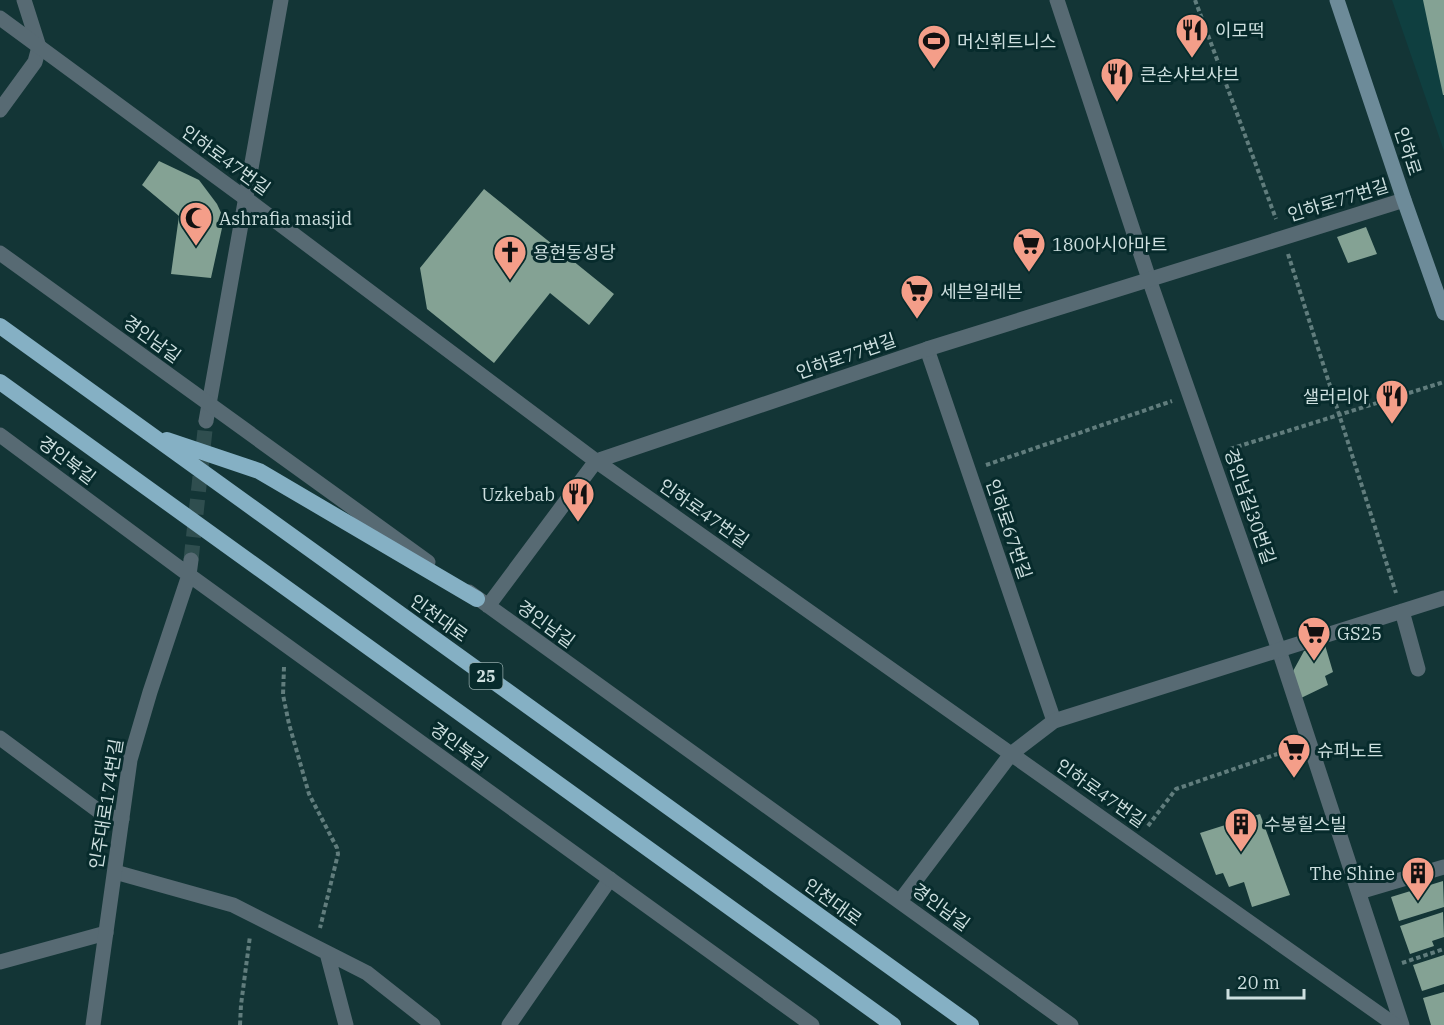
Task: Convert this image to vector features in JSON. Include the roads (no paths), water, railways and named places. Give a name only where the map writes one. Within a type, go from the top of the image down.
[{"type":"highway","name":"인천대로","points":[[0,326],[971,1025]]},
{"type":"highway","name":"25","points":[[0,382],[893,1025]]},
{"type":"highway","points":[[151,435],[259,471],[483,602]]},
{"type":"main road","name":"인하로","points":[[1337,0],[1444,313]]},
{"type":"street","points":[[0,110],[35,62],[39,47],[24,0]]},
{"type":"street","points":[[206,421],[281,0]]},
{"type":"street","name":"경인남길30번길","points":[[1057,0],[1149,279],[1280,650],[1402,1025]]},
{"type":"street","name":"인하로47번길","points":[[0,18],[596,461],[1395,1025]]},
{"type":"street","name":"인하로77번길","points":[[596,461],[927,349],[1404,200]]},
{"type":"street","name":"경인남길","points":[[0,253],[1071,1025]]},
{"type":"street","name":"인하로67번길","points":[[927,349],[1054,721]]},
{"type":"street","name":"경인북길","points":[[0,435],[190,568],[284,644],[812,1025]]},
{"type":"street","points":[[483,602],[596,461]]},
{"type":"street","name":"인주대로174번길","points":[[93,1025],[130,760],[190,568]]},
{"type":"street","points":[[900,901],[1011,754],[1054,721],[1444,598]]},
{"type":"street","points":[[1402,611],[1418,669]]},
{"type":"street","points":[[0,738],[104,814],[122,819]]},
{"type":"street","points":[[1359,892],[1444,867]]},
{"type":"street","points":[[115,872],[233,905],[367,973],[433,1025]]},
{"type":"street","points":[[509,1025],[610,879]]},
{"type":"street","points":[[0,962],[106,933]]},
{"type":"street","points":[[327,953],[346,1025]]},
{"type":"tunnel","points":[[191,560],[206,421]]},
{"type":"place","name":"이모떡","points":[[1192,59]]},
{"type":"place","name":"머신휘트니스","points":[[934,70]]},
{"type":"place","name":"큰손샤브샤브","points":[[1117,103]]},
{"type":"place","name":"Ashrafia masjid","points":[[196,247]]},
{"type":"place","name":"180아시아마트","points":[[1029,273]]},
{"type":"place","name":"용현동성당","points":[[510,281]]},
{"type":"place","name":"세븐일레븐","points":[[917,320]]},
{"type":"place","name":"샐러리아","points":[[1392,425]]},
{"type":"place","name":"Uzkebab","points":[[578,523]]},
{"type":"place","name":"GS25","points":[[1314,662]]},
{"type":"place","name":"슈퍼노트","points":[[1294,779]]},
{"type":"place","name":"수봉힐스빌","points":[[1241,853]]},
{"type":"place","name":"The Shine","points":[[1418,902]]}]
